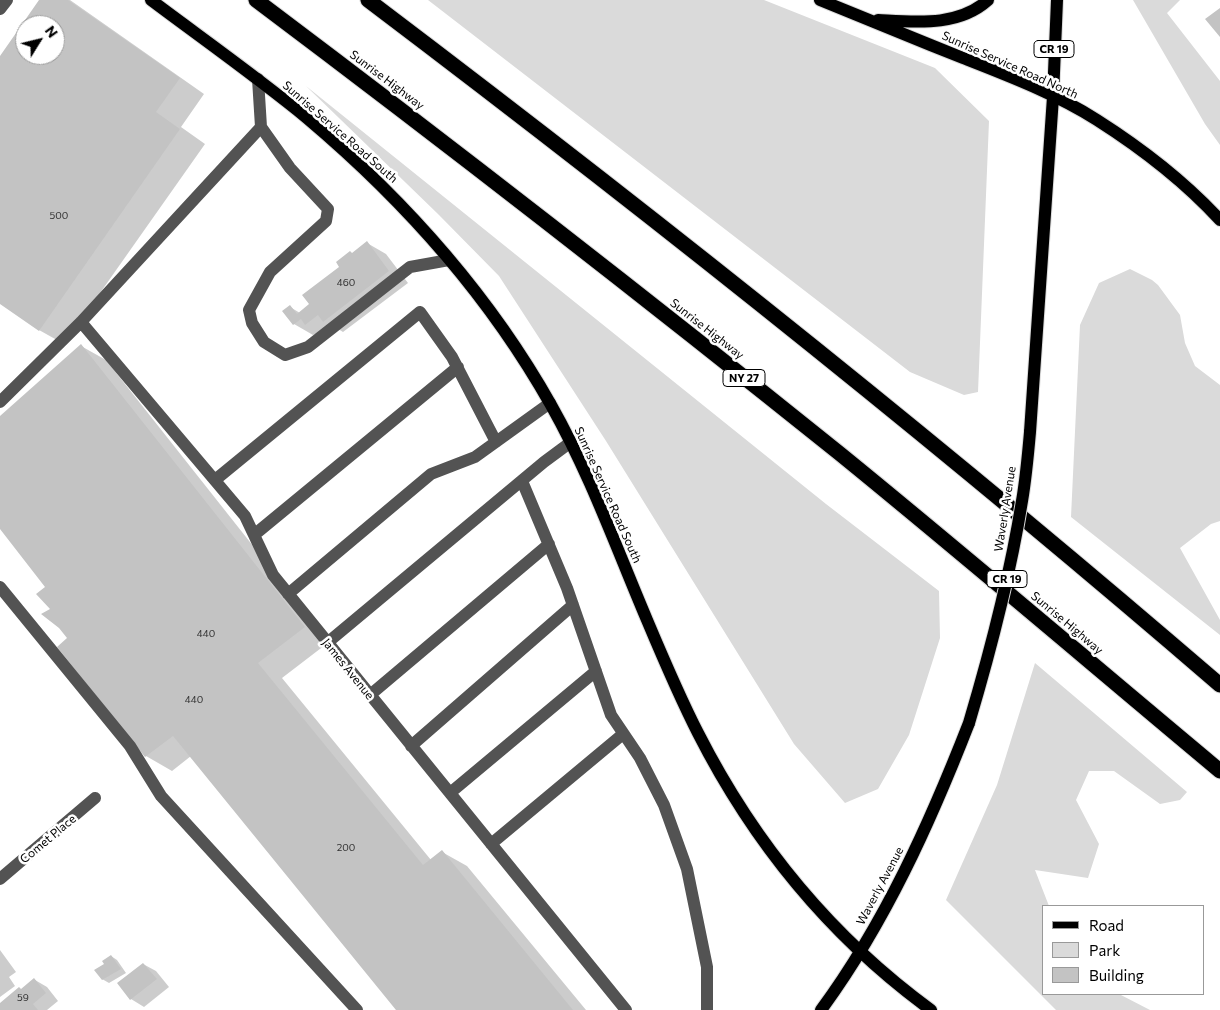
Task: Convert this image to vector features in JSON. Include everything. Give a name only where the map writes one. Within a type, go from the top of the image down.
[{"type":"highway","name":"Sunrise Highway","points":[[256,0],[454,149],[720,358],[973,564],[1220,771]]},
{"type":"highway","points":[[368,0],[710,264],[1056,545],[1220,686]]},
{"type":"main road","name":"Sunrise Service Road South","points":[[151,0],[258,79],[306,118],[378,182],[414,219],[449,260],[518,350],[571,442],[593,487],[645,617],[676,688],[722,777],[758,833],[789,875],[824,916],[861,953],[900,987],[931,1010]]},
{"type":"main road","name":"Sunrise Service Road North","points":[[820,0],[1005,75],[1097,120],[1150,157],[1186,187],[1220,220]]},
{"type":"main road","points":[[869,20],[922,22],[939,20],[966,14],[988,0]]},
{"type":"main road","name":"Waverly Avenue","points":[[821,1010],[861,953],[928,825],[969,723],[998,618],[1021,508],[1030,432],[1053,97],[1057,0]]},
{"type":"street","points":[[0,9],[7,0]]},
{"type":"street","points":[[258,79],[261,127],[290,168],[328,209],[326,221],[270,272],[249,310],[252,323],[264,342],[285,355],[308,348],[410,267],[449,260]]},
{"type":"street","points":[[0,402],[81,322],[261,127]]},
{"type":"street","points":[[215,480],[420,312],[458,367],[496,442]]},
{"type":"street","name":"James Avenue","points":[[81,322],[245,516],[273,575],[626,1010]]},
{"type":"street","points":[[254,535],[458,367]]},
{"type":"street","points":[[288,594],[431,474],[476,457],[550,403]]},
{"type":"street","points":[[327,643],[571,442]]},
{"type":"street","points":[[522,481],[573,605],[611,715],[640,758],[664,805],[687,869],[707,966],[707,1010]]},
{"type":"street","points":[[370,695],[549,544]]},
{"type":"street","points":[[0,587],[130,746],[161,796],[357,1010]]},
{"type":"street","points":[[411,746],[573,605]]},
{"type":"street","points":[[450,793],[596,672]]},
{"type":"street","points":[[491,844],[624,734]]},
{"type":"street","name":"Comet Place","points":[[0,879],[95,798]]},
{"type":"green space","points":[[428,0],[764,0],[935,68],[989,121],[978,392],[964,395],[910,372]]},
{"type":"green space","points":[[1133,0],[1180,0],[1167,13],[1220,81],[1220,145],[1205,124]]},
{"type":"green space","points":[[306,86],[826,504],[939,591],[940,638],[909,735],[878,789],[845,803],[794,744],[606,441],[499,276]]},
{"type":"green space","points":[[1130,269],[1158,285],[1180,315],[1185,343],[1195,366],[1220,385],[1220,521],[1211,524],[1180,548],[1220,620],[1220,635],[1071,517],[1080,325],[1099,283]]},
{"type":"green space","points":[[1035,663],[1187,792],[1180,800],[1160,804],[1114,771],[1089,771],[1076,800],[1099,844],[1088,878],[1035,870],[1049,905],[1042,905],[1042,995],[1121,995],[1150,1010],[1056,1010],[946,900],[997,785]]},
{"type":"building","points":[[39,0],[68,0],[180,78],[156,112],[180,129],[39,331],[0,304],[0,56],[15,34],[15,65],[65,65],[65,15],[29,15]]},
{"type":"building","points":[[1220,8],[1220,37],[1205,19]]},
{"type":"building","points":[[367,241],[389,271],[323,322],[318,315],[305,325],[301,319],[293,325],[282,311],[290,305],[297,314],[309,304],[302,295],[339,267],[336,262],[350,251],[352,253]]},
{"type":"building","points":[[81,344],[305,627],[258,663],[423,865],[442,850],[573,1010],[396,1010],[173,736],[145,757],[57,647],[67,638],[59,628],[41,614],[50,609],[36,594],[45,587],[0,529],[0,416]]},
{"type":"building","points":[[111,955],[121,969],[102,980],[94,970],[104,964],[102,961]]},
{"type":"building","points":[[143,963],[157,979],[130,1000],[117,983]]},
{"type":"building","points":[[34,978],[46,993],[33,1004],[38,1010],[0,1010],[0,1003],[19,987],[21,989]]}]
